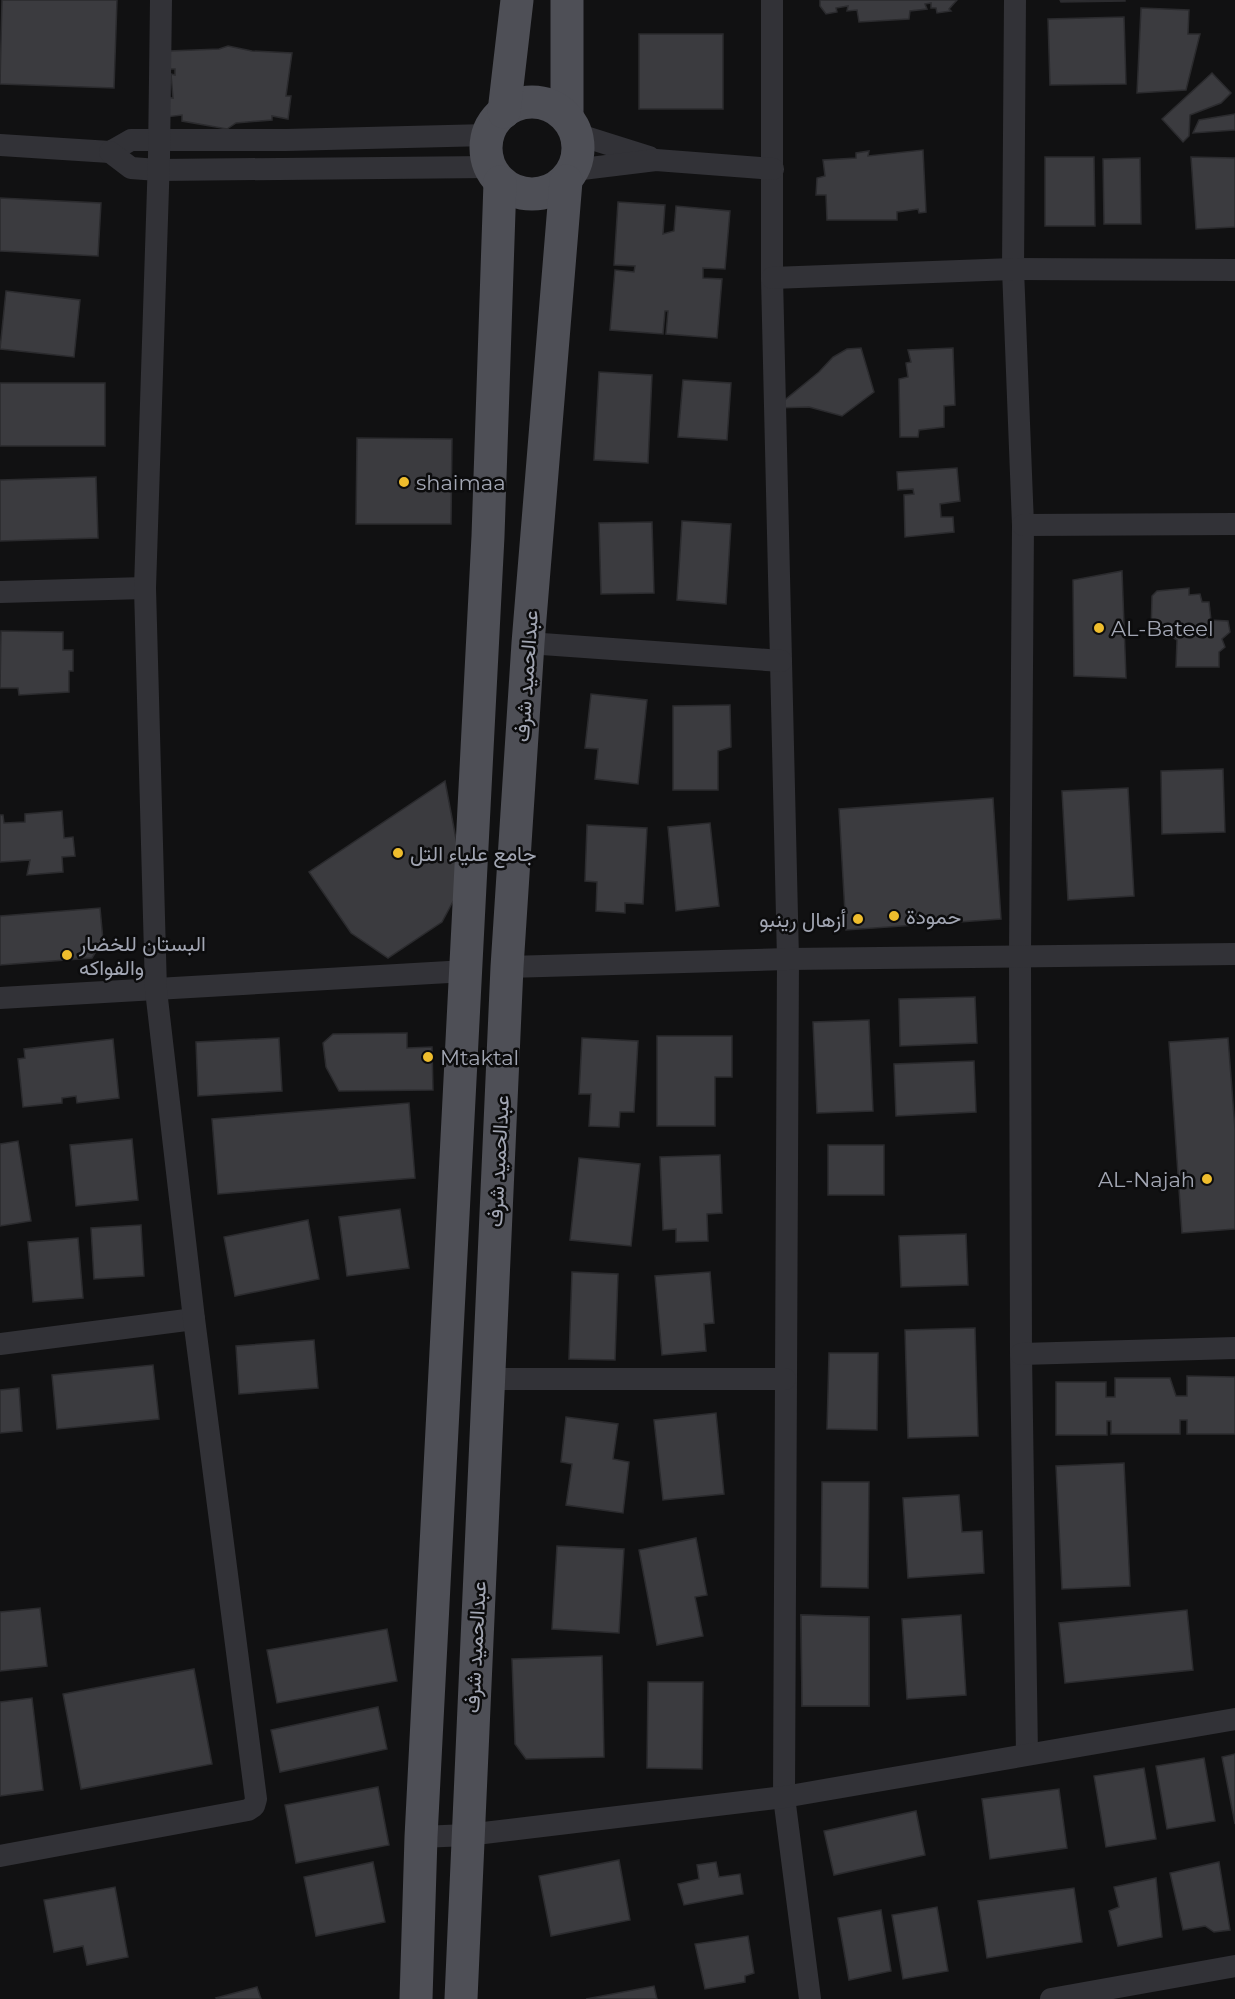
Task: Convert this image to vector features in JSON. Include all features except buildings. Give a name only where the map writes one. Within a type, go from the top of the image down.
[{"type":"main road","points":[[517,0],[496,123],[485,151],[494,174],[515,192],[533,195],[551,191],[570,175],[578,152],[571,125],[567,0]]},
{"type":"main road","points":[[496,123],[529,102],[543,103],[571,125]]},
{"type":"main road","name":"عبدالحميد شرف","points":[[416,1999],[421,1837],[488,536],[494,174]]},
{"type":"main road","name":"عبدالحميد شرف","points":[[461,1999],[507,967],[528,643],[570,175]]},
{"type":"street","points":[[0,1856],[236,1812],[254,1806],[256,1791],[194,1319],[156,990],[145,588],[159,140],[161,0]]},
{"type":"street","points":[[772,0],[772,278],[788,959],[784,1797],[810,1999]]},
{"type":"street","points":[[1015,0],[1013,269],[1023,525],[1020,956],[1021,1354],[1027,1754]]},
{"type":"street","points":[[0,146],[110,152],[131,140],[496,123]]},
{"type":"street","points":[[571,125],[656,160]]},
{"type":"street","points":[[110,152],[131,168],[158,170],[494,174]]},
{"type":"street","points":[[570,175],[656,160],[773,169]]},
{"type":"street","points":[[772,278],[1013,269],[1235,270]]},
{"type":"street","points":[[1023,525],[1235,524]]},
{"type":"street","points":[[0,592],[145,588]]},
{"type":"street","points":[[528,643],[781,661]]},
{"type":"street","points":[[507,967],[788,959],[1235,954]]},
{"type":"street","points":[[0,998],[466,971]]},
{"type":"street","points":[[0,1344],[194,1319]]},
{"type":"street","points":[[1021,1354],[1235,1347]]},
{"type":"street","points":[[487,1379],[785,1379]]},
{"type":"street","points":[[421,1837],[467,1835],[784,1797],[1235,1719]]},
{"type":"street","points":[[1051,1999],[1235,1966]]},
{"type":"place","name":"shaimaa","points":[[404,482]]},
{"type":"place","name":"AL-Bateel","points":[[1099,628]]},
{"type":"place","name":"جامع علياء التل","points":[[398,853]]},
{"type":"place","name":"حمودة","points":[[894,916]]},
{"type":"place","name":"أزهال رينبو","points":[[858,919]]},
{"type":"place","name":"البستان للخضار والفواكه","points":[[67,955]]},
{"type":"place","name":"Mtaktal","points":[[428,1057]]},
{"type":"place","name":"AL-Najah","points":[[1207,1179]]}]
